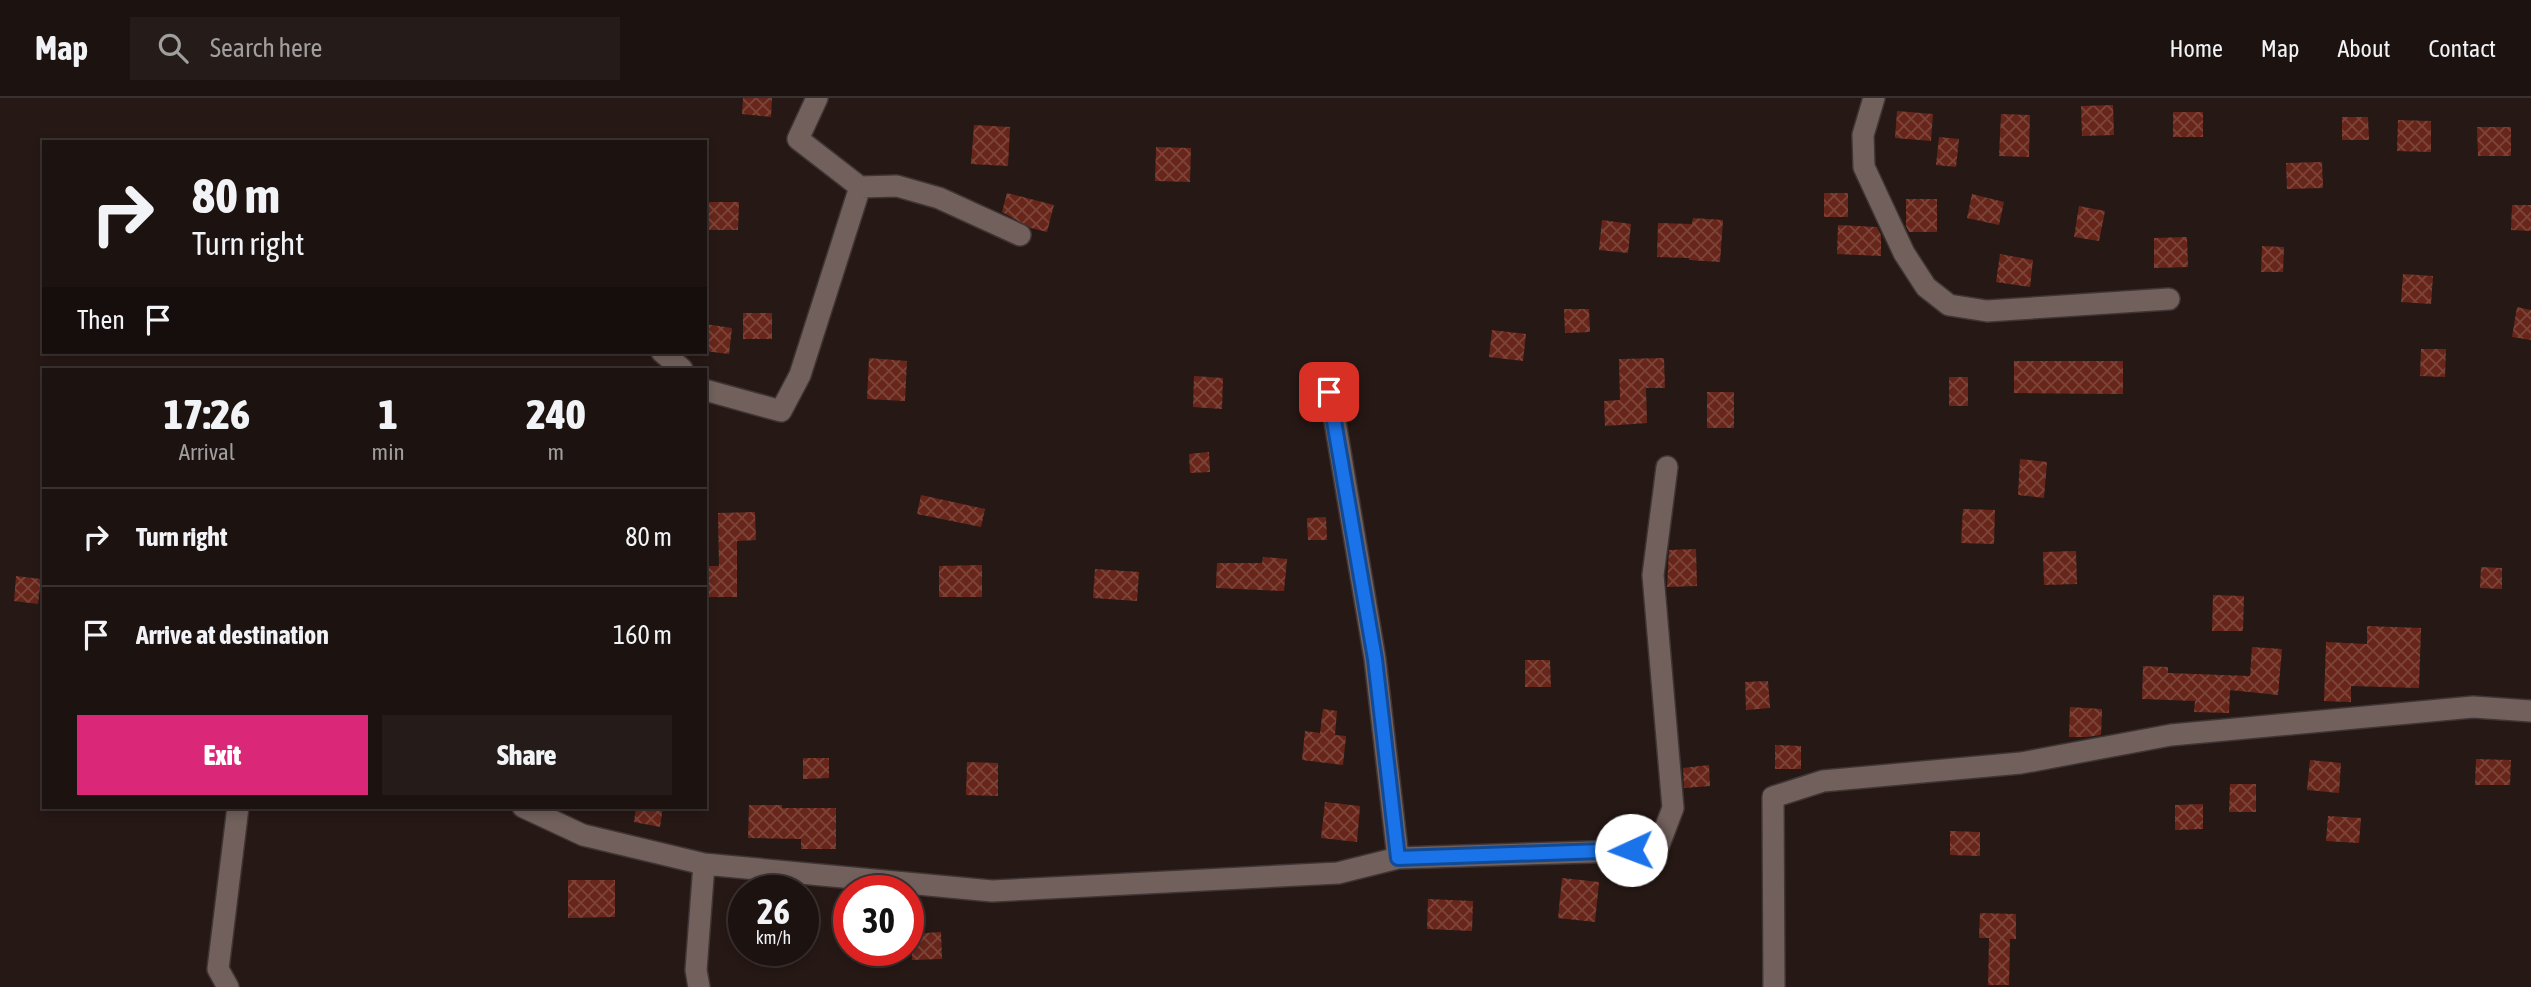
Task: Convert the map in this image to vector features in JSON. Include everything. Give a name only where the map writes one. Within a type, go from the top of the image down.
[{"type":"street","points":[[817,98],[798,139],[860,187],[897,186],[939,198],[1020,235]]},
{"type":"street","points":[[1874,98],[1863,135],[1864,167],[1904,253],[1926,287],[1949,305],[1987,311],[2169,299]]},
{"type":"street","points":[[707,391],[781,411],[800,375],[860,187]]},
{"type":"street","points":[[665,354],[681,368]]},
{"type":"street","points":[[1329,392],[1375,659],[1398,858]]},
{"type":"street","points":[[527,809],[583,835],[704,864],[992,891],[1338,873],[1398,858],[1657,850],[1673,808],[1653,575],[1667,467]]},
{"type":"street","points":[[1774,987],[1773,797],[1823,782],[2021,764],[2171,735],[2473,707],[2531,711]]},
{"type":"street","points":[[228,987],[218,969],[238,809]]},
{"type":"street","points":[[699,987],[696,970],[704,864]]},
{"type":"building","points":[[743,98],[772,98],[771,117],[742,114]]},
{"type":"building","points":[[2113,105],[2114,135],[2082,136],[2081,106]]},
{"type":"building","points":[[1897,111],[1933,114],[1931,141],[1895,138]]},
{"type":"building","points":[[2173,112],[2203,112],[2203,137],[2173,137]]},
{"type":"building","points":[[2001,114],[2030,115],[2029,157],[1999,156]]},
{"type":"building","points":[[2342,117],[2368,117],[2369,140],[2342,140]]},
{"type":"building","points":[[2398,120],[2431,121],[2431,152],[2397,151]]},
{"type":"building","points":[[974,125],[1010,127],[1008,166],[971,164]]},
{"type":"building","points":[[2477,127],[2511,127],[2511,156],[2478,156]]},
{"type":"building","points":[[1939,137],[1959,139],[1956,167],[1936,165]]},
{"type":"building","points":[[1156,147],[1191,148],[1190,182],[1155,181]]},
{"type":"building","points":[[2322,162],[2323,188],[2287,189],[2286,163]]},
{"type":"building","points":[[1007,193],[1054,205],[1047,232],[1031,228],[1002,212]]},
{"type":"building","points":[[1824,193],[1848,193],[1848,217],[1824,217]]},
{"type":"building","points":[[1972,194],[2004,202],[1999,225],[1967,218]]},
{"type":"building","points":[[1906,199],[1937,199],[1937,232],[1909,232],[1906,226]]},
{"type":"building","points":[[708,202],[739,202],[738,230],[707,230]]},
{"type":"building","points":[[2512,205],[2531,205],[2531,231],[2511,230]]},
{"type":"building","points":[[2079,206],[2105,211],[2099,241],[2074,237]]},
{"type":"building","points":[[1693,218],[1723,220],[1720,262],[1657,257],[1658,223],[1692,224]]},
{"type":"building","points":[[1602,220],[1631,224],[1628,253],[1599,250]]},
{"type":"building","points":[[1838,225],[1877,227],[1881,235],[1881,256],[1837,254]]},
{"type":"building","points":[[2187,237],[2188,267],[2154,268],[2154,238]]},
{"type":"building","points":[[2262,246],[2284,247],[2283,272],[2261,272]]},
{"type":"building","points":[[2000,254],[2033,260],[2030,287],[1996,282]]},
{"type":"building","points":[[2403,274],[2433,276],[2431,304],[2401,302]]},
{"type":"building","points":[[2517,307],[2531,310],[2531,340],[2512,337]]},
{"type":"building","points":[[1564,309],[1589,309],[1590,332],[1565,333]]},
{"type":"building","points":[[743,313],[772,313],[772,339],[743,339]]},
{"type":"building","points":[[707,324],[732,328],[729,354],[707,351]]},
{"type":"building","points":[[1492,330],[1526,334],[1523,361],[1489,357]]},
{"type":"building","points":[[2421,349],[2446,349],[2445,377],[2420,376]]},
{"type":"building","points":[[869,358],[907,361],[905,401],[867,399]]},
{"type":"building","points":[[1664,358],[1665,388],[1646,388],[1647,423],[1605,426],[1604,401],[1620,400],[1619,359]]},
{"type":"building","points":[[2014,361],[2123,361],[2123,394],[2014,393]]},
{"type":"building","points":[[1194,376],[1223,378],[1222,409],[1193,407]]},
{"type":"building","points":[[1949,377],[1968,377],[1968,406],[1949,406]]},
{"type":"building","points":[[1707,392],[1734,392],[1734,428],[1707,428]]},
{"type":"building","points":[[1209,452],[1210,472],[1190,473],[1189,454]]},
{"type":"building","points":[[2020,459],[2047,462],[2044,498],[2018,495]]},
{"type":"building","points":[[921,495],[985,509],[981,527],[917,514]]},
{"type":"building","points":[[1963,509],[1995,510],[1994,544],[1961,543]]},
{"type":"building","points":[[755,512],[756,540],[737,541],[737,597],[707,597],[707,566],[719,566],[718,513]]},
{"type":"building","points":[[1326,517],[1327,540],[1308,540],[1307,518]]},
{"type":"building","points":[[1696,549],[1697,586],[1667,587],[1669,550]]},
{"type":"building","points":[[2076,551],[2077,584],[2044,585],[2043,552]]},
{"type":"building","points":[[1263,557],[1287,559],[1284,591],[1216,588],[1217,563],[1262,563]]},
{"type":"building","points":[[982,565],[982,597],[939,597],[939,566]]},
{"type":"building","points":[[2481,567],[2502,568],[2502,589],[2480,588]]},
{"type":"building","points":[[1095,569],[1139,572],[1137,601],[1093,598]]},
{"type":"building","points":[[16,576],[41,579],[38,604],[14,601]]},
{"type":"building","points":[[2213,595],[2244,596],[2243,631],[2212,631]]},
{"type":"building","points":[[2367,626],[2421,628],[2419,688],[2351,686],[2351,702],[2324,701],[2326,642],[2367,644]]},
{"type":"building","points":[[2252,647],[2282,649],[2278,695],[2230,690],[2229,713],[2194,712],[2195,701],[2142,699],[2143,666],[2168,667],[2168,673],[2250,676]]},
{"type":"building","points":[[1525,660],[1550,660],[1551,687],[1525,687]]},
{"type":"building","points":[[1768,681],[1770,708],[1746,710],[1745,682]]},
{"type":"building","points":[[2070,707],[2102,709],[2101,735],[2069,737]]},
{"type":"building","points":[[1323,709],[1337,711],[1335,735],[1346,736],[1343,765],[1302,760],[1305,731],[1320,733]]},
{"type":"building","points":[[1775,745],[1801,746],[1801,769],[1775,769]]},
{"type":"building","points":[[803,758],[829,758],[829,778],[803,779]]},
{"type":"building","points":[[2476,759],[2511,760],[2510,785],[2475,785]]},
{"type":"building","points":[[2310,760],[2341,763],[2339,793],[2307,790]]},
{"type":"building","points":[[967,762],[998,763],[998,796],[966,795]]},
{"type":"building","points":[[1709,765],[1710,786],[1684,788],[1683,768]]},
{"type":"building","points":[[2230,784],[2256,784],[2256,812],[2229,812]]},
{"type":"building","points":[[1325,802],[1360,806],[1357,842],[1321,838]]},
{"type":"building","points":[[2203,804],[2203,829],[2175,830],[2175,805]]},
{"type":"building","points":[[749,805],[836,808],[836,849],[801,849],[801,839],[748,838]]},
{"type":"building","points":[[636,809],[663,809],[660,827],[634,822]]},
{"type":"building","points":[[2328,816],[2361,818],[2359,843],[2326,841]]},
{"type":"building","points":[[1950,831],[1980,832],[1980,856],[1950,855]]},
{"type":"building","points":[[1562,878],[1599,882],[1595,922],[1558,918]]},
{"type":"building","points":[[568,880],[615,880],[615,917],[568,918]]},
{"type":"building","points":[[1428,899],[1473,901],[1472,931],[1427,929]]},
{"type":"building","points":[[1980,913],[2016,914],[2016,939],[2010,939],[2009,985],[1988,985],[1989,938],[1979,938]]},
{"type":"building","points":[[941,932],[942,959],[924,960],[924,933]]},
{"type":"route","points":[[1329,392],[1375,659],[1398,858],[1631,850]]}]
